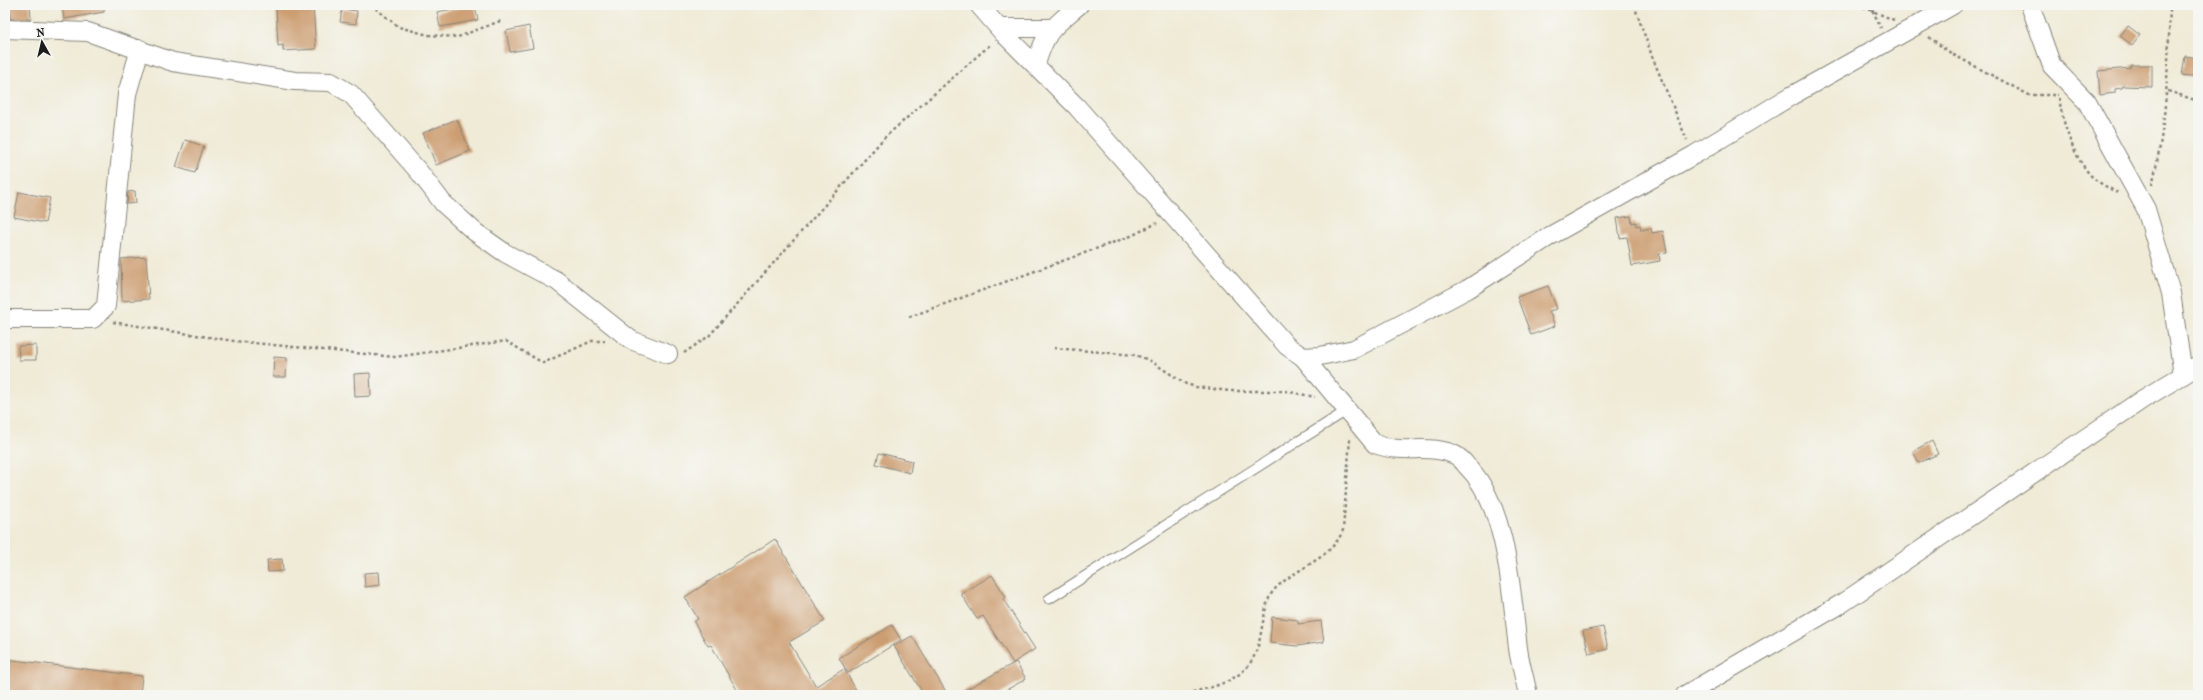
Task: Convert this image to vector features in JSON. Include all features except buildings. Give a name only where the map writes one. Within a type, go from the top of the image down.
[{"type":"street","points":[[979,5],[1002,31],[1077,107],[1171,216],[1287,346],[1303,357],[1375,444],[1388,449],[1408,451],[1441,449],[1456,455],[1472,470],[1489,497],[1508,562],[1518,650],[1528,695]]},
{"type":"street","points":[[1036,64],[1045,37],[1052,28],[1079,5]]},
{"type":"street","points":[[1303,357],[1320,356],[1354,349],[1468,289],[1550,236],[1694,155],[1790,96],[1953,5]]},
{"type":"street","points":[[1684,695],[1841,604],[2136,403],[2191,371],[2171,293],[2146,209],[2087,102],[2052,66],[2030,5]]},
{"type":"street","points":[[1002,31],[1052,28]]},
{"type":"street","points":[[5,29],[88,32],[140,49],[173,62],[295,81],[331,82],[351,94],[420,173],[443,203],[475,232],[505,253],[557,281],[631,340],[668,354]]},
{"type":"street","points":[[5,319],[93,319],[106,306],[127,94],[140,49]]},
{"type":"lane","points":[[1049,598],[1346,410]]},
{"type":"path","points":[[371,5],[399,27],[428,35],[458,37],[503,20]]},
{"type":"path","points":[[1634,5],[1653,58],[1694,155]]},
{"type":"path","points":[[1858,5],[1873,13],[1884,15],[1909,29],[1930,37],[1952,54],[2029,95],[2058,95]]},
{"type":"path","points":[[1870,5],[1887,42]]},
{"type":"path","points":[[2146,209],[2160,146],[2168,91],[2170,5]]},
{"type":"path","points":[[668,354],[687,353],[709,336],[884,138],[1002,31]]},
{"type":"path","points":[[2052,66],[2062,114],[2071,142],[2087,171],[2102,184],[2121,194]]},
{"type":"path","points":[[2168,91],[2198,101]]},
{"type":"path","points":[[909,317],[1130,236],[1171,216]]},
{"type":"path","points":[[93,319],[234,341],[396,357],[506,341],[543,362],[592,342],[631,340]]},
{"type":"path","points":[[1054,348],[1135,356],[1149,360],[1186,384],[1196,387],[1230,391],[1285,390],[1346,410],[1344,522],[1339,540],[1316,561],[1277,587],[1268,597],[1258,649],[1242,673],[1222,684],[1181,695]]}]
